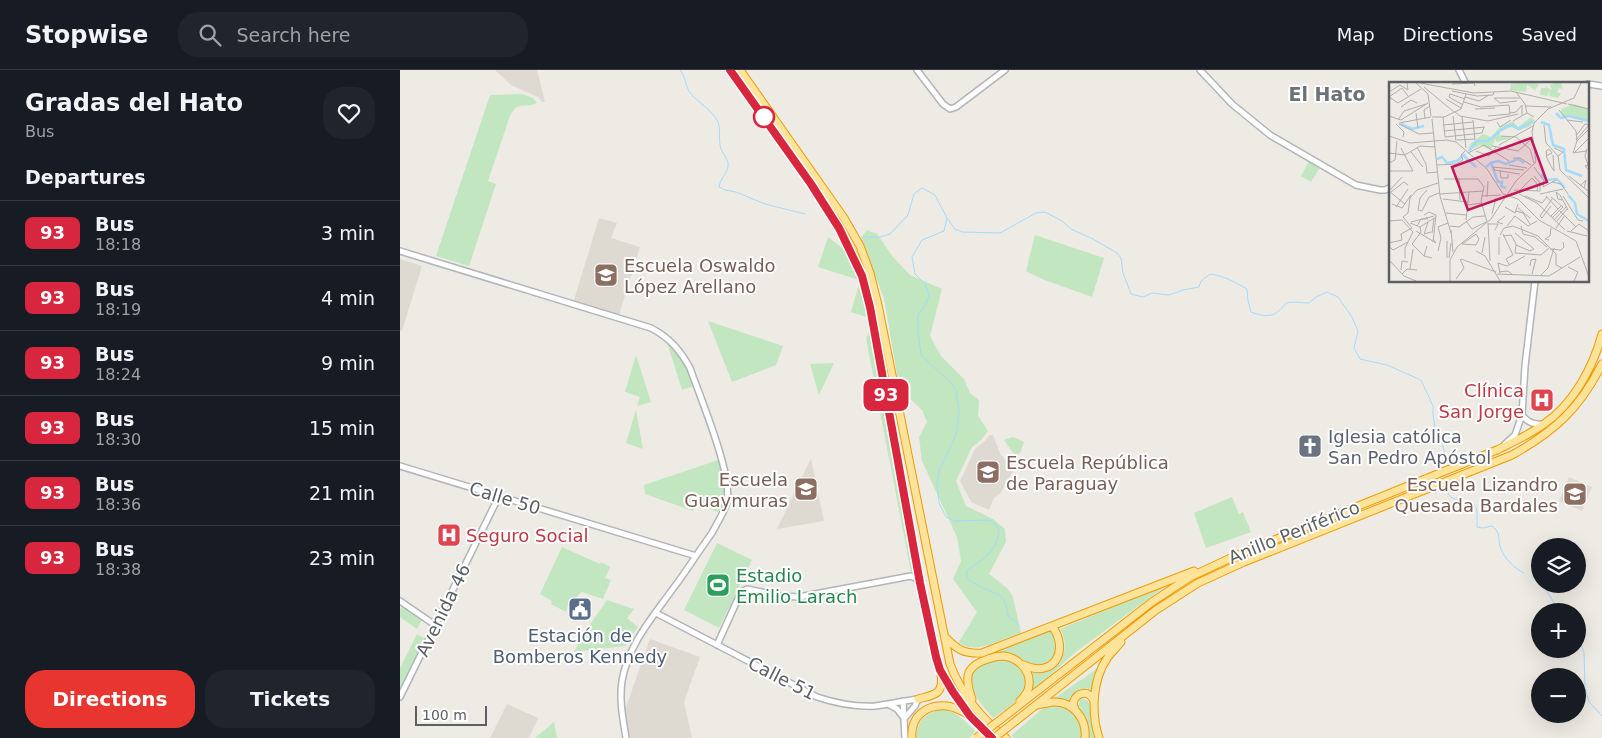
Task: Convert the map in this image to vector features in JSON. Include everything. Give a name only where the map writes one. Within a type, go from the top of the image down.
[{"type":"highway","points":[[730,70],[815,190],[839,228],[862,276],[871,314],[920,583],[942,680],[938,692],[934,695],[918,699]]},
{"type":"highway","points":[[740,70],[844,218],[860,246],[870,273],[878,305],[931,577],[950,664],[962,689],[987,722],[1006,738]]},
{"type":"highway","name":"Anillo Periférico","points":[[976,738],[1152,602],[1190,577],[1237,555],[1497,450],[1521,439],[1545,424],[1568,403],[1578,388],[1587,373],[1602,334]]},
{"type":"highway","name":"Anillo Periférico","points":[[993,738],[1156,610],[1198,583],[1244,562],[1512,454],[1536,441],[1560,423],[1575,407],[1594,381],[1602,364]]},
{"type":"highway","points":[[945,637],[958,649],[973,654],[982,653],[1237,555]]},
{"type":"highway","points":[[978,710],[971,698],[968,685],[969,672],[975,665],[982,660],[1002,656],[1010,657],[1032,669],[1041,670],[1049,667],[1060,653],[1057,632],[1052,626]]},
{"type":"highway","points":[[1099,738],[1096,728],[1094,702],[1096,686],[1104,663],[1133,629]]},
{"type":"highway","points":[[1012,711],[1026,695],[1030,685],[1025,667],[1021,664]]},
{"type":"highway","points":[[940,670],[970,716],[993,738]]},
{"type":"highway","points":[[1085,738],[1083,722],[1073,703],[1074,699],[1080,694],[1087,694],[1093,698],[1094,702]]},
{"type":"highway","points":[[1034,706],[1058,702],[1076,710]]},
{"type":"highway","points":[[912,738],[913,724],[920,712],[926,709],[936,706],[947,706],[970,716]]},
{"type":"street","points":[[917,70],[945,106],[950,108],[956,107],[1005,70]]},
{"type":"street","points":[[1200,70],[1232,104],[1270,135],[1356,185],[1380,190],[1389,188]]},
{"type":"street","points":[[1459,70],[1465,82]]},
{"type":"street","points":[[400,251],[646,327],[663,334],[672,341],[682,353],[690,368],[727,478],[727,501],[720,518],[696,556],[635,644],[623,678],[621,711],[626,738]]},
{"type":"street","points":[[1497,450],[1515,434],[1522,415],[1525,366],[1536,282]]},
{"type":"street","points":[[1522,415],[1533,424],[1545,424]]},
{"type":"street","name":"Calle 50","points":[[400,466],[696,556]]},
{"type":"street","name":"Avenida 46","points":[[400,697],[499,496]]},
{"type":"street","points":[[717,645],[741,592],[744,590],[750,589],[781,596],[799,597],[910,576],[920,583]]},
{"type":"street","points":[[400,601],[435,625]]},
{"type":"street","name":"Calle 51","points":[[656,613],[817,697],[853,705],[875,706],[918,699]]},
{"type":"street","points":[[904,719],[915,706],[918,699]]},
{"type":"street","points":[[903,701],[905,738]]},
{"type":"street","points":[[885,704],[897,709],[904,719]]},
{"type":"shaded area","points":[[495,70],[537,70],[545,102],[511,85]]},
{"type":"shaded area","name":"Escuela Oswaldo López Arellano","points":[[599,218],[617,223],[611,238],[640,247],[619,315],[573,303]]},
{"type":"shaded area","points":[[400,259],[422,266],[402,331],[400,330]]},
{"type":"shaded area","name":"Escuela República de Paraguay","points":[[989,435],[993,435],[1000,453],[1013,471],[1000,494],[994,498],[989,510],[971,502],[960,481],[975,449]]},
{"type":"shaded area","name":"Escuela Guaymuras","points":[[811,458],[824,521],[777,529]]},
{"type":"shaded area","name":"Escuela Lizandro Quesada Bardales","points":[[1569,477],[1592,487],[1582,511],[1559,501]]},
{"type":"shaded area","points":[[650,639],[700,657],[684,702],[692,738],[629,738],[625,710]]},
{"type":"shaded area","points":[[507,704],[538,718],[529,738],[490,738]]},
{"type":"green space","points":[[522,94],[533,98],[537,103],[519,106],[510,116],[488,181],[496,184],[469,266],[436,256],[490,95]]},
{"type":"green space","points":[[1309,161],[1320,167],[1311,182],[1301,176]]},
{"type":"green space","points":[[867,230],[877,234],[893,257],[910,275],[942,289],[930,336],[941,356],[964,379],[970,393],[979,400],[978,416],[988,431],[972,447],[956,481],[966,506],[993,519],[1005,529],[1006,542],[989,574],[1007,588],[1013,597],[1021,633],[989,645],[973,647],[965,646],[959,642],[977,612],[953,579],[961,561],[957,537],[922,461],[919,437],[927,422],[922,410],[905,394],[898,380],[884,298],[860,239]]},
{"type":"green space","points":[[1035,235],[1104,258],[1092,297],[1042,279],[1026,271]]},
{"type":"green space","points":[[828,237],[850,254],[859,280],[818,267]]},
{"type":"green space","points":[[859,284],[870,318],[851,312]]},
{"type":"green space","points":[[708,321],[783,346],[776,365],[732,382]]},
{"type":"green space","points":[[871,327],[916,571],[911,572],[866,339]]},
{"type":"green space","points":[[666,339],[683,361],[694,386],[682,390]]},
{"type":"green space","points":[[636,355],[651,402],[637,406],[640,397],[625,392]]},
{"type":"green space","points":[[834,363],[819,395],[810,364]]},
{"type":"green space","points":[[636,410],[643,449],[626,443]]},
{"type":"green space","points":[[1013,437],[1024,442],[1020,453],[1017,455],[1013,453],[1004,440]]},
{"type":"green space","points":[[718,460],[724,478],[724,500],[718,512],[696,504],[693,511],[645,494],[644,485]]},
{"type":"green space","points":[[1232,497],[1239,514],[1243,512],[1251,532],[1206,548],[1194,513]]},
{"type":"green space","name":"Estadio Emilio Larach","points":[[717,543],[752,560],[719,628],[684,610]]},
{"type":"green space","points":[[562,547],[610,567],[605,578],[611,580],[603,599],[582,592],[568,605],[566,612],[551,604],[552,601],[540,594]]},
{"type":"green space","points":[[1167,585],[1077,651],[1029,694],[1033,681],[1029,670],[1047,670],[1060,661],[1065,646],[1060,629]]},
{"type":"green space","points":[[607,600],[634,609],[627,618],[638,627],[625,646],[574,652],[582,636]]},
{"type":"green space","points":[[403,604],[423,618],[417,629],[400,617],[400,610]]},
{"type":"green space","points":[[1050,631],[1055,638],[1055,653],[1044,664],[1032,664],[1018,656],[998,652]]},
{"type":"green space","points":[[417,634],[425,639],[400,690],[400,668]]},
{"type":"green space","points":[[1105,658],[1092,693],[1085,689],[1079,690],[1072,697],[1071,706],[1053,699],[1094,671]]},
{"type":"green space","points":[[1000,660],[1012,662],[1019,667],[1025,677],[1026,684],[1019,698],[993,718],[974,692],[971,678],[974,671],[983,664]]},
{"type":"green space","points":[[1082,698],[1088,701],[1090,705],[1094,738],[1088,738],[1087,722],[1078,708]]},
{"type":"green space","points":[[1062,705],[1072,711],[1078,718],[1082,738],[1013,738],[1012,735],[1042,709]]},
{"type":"green space","points":[[943,709],[957,715],[975,731],[970,738],[916,738],[918,726],[924,718],[932,712]]},
{"type":"green space","points":[[554,722],[557,738],[535,738]]},
{"type":"waterway","points":[[680,70],[691,94],[718,122],[720,146],[728,164],[719,187],[765,204],[805,214]]},
{"type":"waterway","points":[[863,237],[880,237],[890,234],[908,215],[914,194],[922,188],[935,195],[947,218],[944,231],[922,240],[912,257],[915,274],[925,284],[929,295],[926,304],[918,315],[921,355],[952,384],[956,391],[959,411],[956,435],[939,471],[937,484],[939,503],[946,517],[955,521],[990,520],[999,528],[993,548],[984,558],[967,571],[967,579],[1002,598],[1006,605],[1008,616],[1019,627]]},
{"type":"waterway","points":[[947,218],[955,229],[962,232],[1000,233],[1036,213],[1045,212],[1062,221],[1071,229],[1117,253],[1121,258],[1123,273],[1131,294],[1143,297],[1152,293],[1169,295],[1199,287],[1201,281],[1210,274],[1220,276],[1247,289],[1251,312],[1262,315],[1275,314],[1286,303],[1309,303],[1327,292],[1338,297],[1352,317],[1358,331],[1354,348],[1360,359],[1387,365],[1421,380],[1433,406],[1435,428],[1443,446],[1447,463]]},
{"type":"waterway","points":[[1448,487],[1448,494],[1452,498],[1474,504],[1477,510],[1477,527],[1492,526],[1497,531],[1502,552],[1514,566],[1524,573]]},
{"type":"waterway","points":[[1548,593],[1554,603]]},
{"type":"waterway","points":[[1584,658],[1585,688],[1589,702],[1602,716]]},
{"type":"bus line","name":"93","points":[[730,70],[815,190],[839,228],[862,276],[870,307],[920,583],[936,657],[940,670],[953,692],[970,716],[992,738]]},
{"type":"place","name":"Escuela Oswaldo López Arellano","points":[[606,275]]},
{"type":"place","name":"Clínica San Jorge","points":[[1542,400]]},
{"type":"place","name":"Iglesia católica San Pedro Apóstol","points":[[1310,446]]},
{"type":"place","name":"Escuela República de Paraguay","points":[[988,472]]},
{"type":"place","name":"Escuela Guaymuras","points":[[806,489]]},
{"type":"place","name":"Escuela Lizandro Quesada Bardales","points":[[1575,494]]},
{"type":"place","name":"Seguro Social","points":[[449,535]]},
{"type":"place","name":"Estadio Emilio Larach","points":[[718,585]]},
{"type":"place","name":"Estación de Bomberos Kennedy","points":[[580,609]]},
{"type":"district","name":"El Hato","points":[[1327,94]]}]
